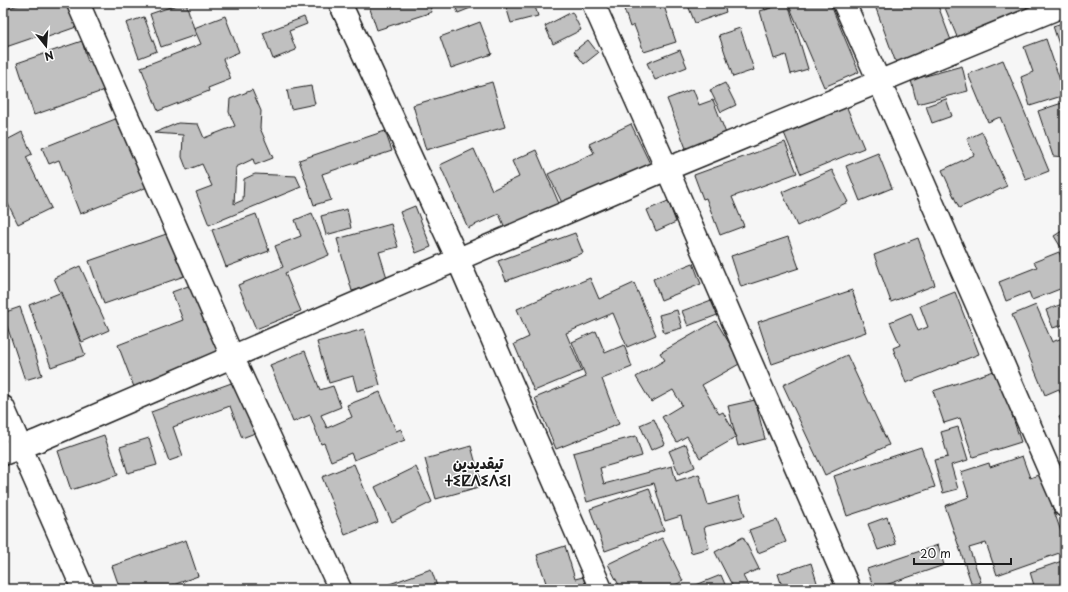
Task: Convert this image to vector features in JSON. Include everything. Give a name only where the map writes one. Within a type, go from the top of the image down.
[{"type":"street","points":[[78,3],[232,356],[340,589]]},
{"type":"street","points":[[340,3],[458,260],[601,589]]},
{"type":"street","points":[[594,3],[849,589]]},
{"type":"street","points":[[844,3],[1065,506]]},
{"type":"street","points":[[12,450],[37,441],[667,169],[1065,5]]},
{"type":"street","points":[[3,407],[12,450],[83,589]]},
{"type":"building","points":[[24,3],[75,3],[82,25],[45,38],[44,34],[3,48],[3,10]]},
{"type":"building","points":[[186,3],[196,35],[161,47],[150,14]]},
{"type":"building","points":[[368,3],[429,3],[432,12],[377,30]]},
{"type":"building","points":[[454,3],[471,3],[473,7],[458,13]]},
{"type":"building","points":[[505,3],[534,3],[538,16],[511,23]]},
{"type":"building","points":[[622,3],[663,3],[676,42],[644,52],[634,25],[630,27]]},
{"type":"building","points":[[687,3],[723,3],[726,12],[695,23]]},
{"type":"building","points":[[762,3],[783,3],[765,10]]},
{"type":"building","points":[[788,3],[808,69],[791,74],[786,55],[774,59],[760,11]]},
{"type":"building","points":[[788,3],[830,3],[859,72],[824,87]]},
{"type":"building","points":[[874,3],[937,3],[952,43],[896,63]]},
{"type":"building","points":[[943,3],[1025,3],[1031,17],[960,44]]},
{"type":"building","points":[[572,12],[581,30],[553,44],[545,26]]},
{"type":"building","points":[[225,16],[239,52],[223,59],[231,79],[208,88],[209,91],[158,111],[141,67],[201,44],[194,28]]},
{"type":"building","points":[[144,17],[157,51],[139,58],[126,23]]},
{"type":"building","points":[[304,17],[307,24],[289,31],[296,50],[273,59],[263,33]]},
{"type":"building","points":[[480,22],[492,54],[451,68],[440,37]]},
{"type":"building","points":[[1065,22],[1065,63],[1053,26]]},
{"type":"building","points":[[740,28],[754,70],[733,77],[719,35]]},
{"type":"building","points":[[1046,39],[1065,95],[1030,106],[1021,77],[1033,72],[1024,47]]},
{"type":"building","points":[[588,40],[598,53],[584,64],[574,51]]},
{"type":"building","points":[[82,41],[88,62],[98,58],[108,89],[34,115],[17,63]]},
{"type":"building","points":[[680,50],[687,67],[655,80],[647,63]]},
{"type":"building","points":[[1003,60],[1049,171],[1026,180],[1000,117],[988,122],[968,74]]},
{"type":"building","points":[[962,66],[968,91],[917,104],[911,80]]},
{"type":"building","points":[[492,82],[505,127],[426,150],[413,105]]},
{"type":"building","points":[[725,83],[736,105],[721,112],[710,90]]},
{"type":"building","points":[[311,86],[315,104],[291,109],[287,90]]},
{"type":"building","points":[[693,89],[699,105],[713,100],[727,136],[687,151],[667,99]]},
{"type":"building","points":[[252,90],[261,111],[260,128],[273,158],[255,165],[253,159],[236,167],[234,204],[243,200],[244,179],[255,174],[296,176],[301,187],[209,225],[196,192],[212,186],[202,164],[187,170],[182,157],[183,135],[154,133],[178,123],[198,124],[204,138],[235,126],[229,112],[230,99]]},
{"type":"building","points":[[946,99],[952,116],[932,123],[926,106]]},
{"type":"building","points":[[1065,102],[1065,157],[1053,156],[1038,111]]},
{"type":"building","points":[[845,103],[864,148],[801,174],[782,128]]},
{"type":"building","points":[[123,116],[150,186],[80,214],[59,160],[49,164],[42,148]]},
{"type":"building","points":[[631,124],[653,170],[566,211],[548,174],[594,153],[589,144]]},
{"type":"building","points":[[385,131],[392,151],[322,174],[331,200],[314,205],[299,160]]},
{"type":"building","points":[[22,132],[32,154],[26,157],[51,208],[18,224],[3,194],[3,142]]},
{"type":"building","points":[[982,132],[1007,186],[959,208],[942,170],[974,155],[967,139]]},
{"type":"building","points":[[785,142],[797,173],[732,197],[744,226],[720,235],[706,198],[703,199],[694,175]]},
{"type":"building","points":[[474,149],[492,190],[519,177],[512,161],[536,150],[560,206],[506,230],[499,214],[468,228],[440,165]]},
{"type":"building","points":[[878,153],[892,188],[860,201],[846,166]]},
{"type":"building","points":[[832,170],[848,202],[797,226],[782,192]]},
{"type":"building","points":[[668,201],[676,222],[656,231],[647,210]]},
{"type":"building","points":[[415,206],[431,247],[416,253],[400,212]]},
{"type":"building","points":[[347,209],[351,228],[326,235],[321,216]]},
{"type":"building","points":[[312,213],[329,255],[285,273],[301,311],[256,329],[238,285],[283,267],[275,246],[301,236],[295,220]]},
{"type":"building","points":[[256,214],[269,251],[226,267],[212,230]]},
{"type":"building","points":[[391,224],[398,247],[379,252],[388,281],[352,291],[337,239]]},
{"type":"building","points":[[1065,229],[1065,254],[1054,236]]},
{"type":"building","points":[[175,231],[190,274],[104,304],[89,261]]},
{"type":"building","points":[[575,233],[583,253],[506,281],[498,261]]},
{"type":"building","points":[[788,237],[799,268],[741,287],[731,256]]},
{"type":"building","points":[[918,238],[935,285],[891,302],[874,255]]},
{"type":"building","points":[[1059,252],[1065,266],[1065,287],[1032,300],[1029,292],[1006,301],[999,282],[1037,267],[1034,262]]},
{"type":"building","points":[[693,263],[701,284],[661,300],[653,279]]},
{"type":"building","points":[[80,266],[109,330],[82,342],[54,278]]},
{"type":"building","points":[[590,278],[599,299],[634,283],[656,335],[627,347],[613,313],[566,333],[582,371],[534,391],[514,344],[529,337],[517,309]]},
{"type":"building","points":[[199,282],[225,349],[191,362],[193,365],[134,387],[118,345],[183,320],[172,292]]},
{"type":"building","points":[[852,290],[866,332],[772,364],[758,322]]},
{"type":"building","points":[[62,292],[85,355],[51,367],[29,305]]},
{"type":"building","points":[[955,292],[979,354],[906,383],[893,348],[900,345],[890,322],[911,313],[918,331],[928,327],[920,306]]},
{"type":"building","points":[[714,299],[720,314],[688,326],[682,311]]},
{"type":"building","points":[[1065,303],[1065,324],[1053,328],[1046,310]]},
{"type":"building","points":[[1036,305],[1052,342],[1065,337],[1065,403],[1059,389],[1045,395],[1012,315]]},
{"type":"building","points":[[20,307],[42,375],[25,380],[7,326],[5,327],[3,322],[3,313]]},
{"type":"building","points":[[677,310],[682,328],[664,333],[659,315]]},
{"type":"building","points":[[716,321],[741,363],[702,385],[719,414],[723,412],[737,437],[700,458],[687,436],[677,442],[662,417],[682,405],[673,390],[651,402],[636,377],[665,360],[660,353]]},
{"type":"building","points":[[364,329],[380,385],[357,391],[353,376],[329,383],[317,342]]},
{"type":"building","points":[[596,331],[605,353],[624,345],[632,367],[602,379],[619,424],[556,449],[535,398],[586,377],[572,342]]},
{"type":"building","points":[[305,351],[320,390],[333,386],[341,407],[321,415],[327,428],[352,417],[347,405],[380,392],[396,431],[401,429],[405,440],[354,460],[351,453],[331,461],[324,443],[321,444],[310,415],[293,422],[270,365]]},
{"type":"building","points":[[847,355],[889,445],[825,475],[783,385]]},
{"type":"building","points":[[997,370],[1021,442],[973,457],[960,418],[944,423],[933,391]]},
{"type":"building","points":[[237,381],[255,433],[242,438],[230,406],[173,427],[183,456],[169,461],[151,412]]},
{"type":"building","points":[[755,400],[765,439],[738,446],[728,406]]},
{"type":"building","points":[[1065,414],[1065,431],[1059,417]]},
{"type":"building","points":[[654,419],[665,444],[651,450],[640,425]]},
{"type":"building","points":[[958,427],[968,460],[951,465],[958,489],[943,493],[934,460],[948,457],[941,432]]},
{"type":"building","points":[[104,435],[118,475],[71,490],[58,451]]},
{"type":"building","points":[[636,436],[642,456],[600,468],[604,484],[672,466],[676,481],[699,474],[708,505],[739,496],[745,516],[704,527],[709,548],[691,553],[681,516],[665,521],[654,483],[587,502],[573,453]]},
{"type":"building","points":[[149,438],[157,465],[128,473],[120,447]]},
{"type":"building","points":[[686,444],[695,467],[679,474],[669,451]]},
{"type":"building","points":[[471,446],[482,486],[436,499],[425,459]]},
{"type":"building","points":[[921,447],[935,487],[847,516],[834,476]]},
{"type":"building","points":[[1022,456],[1030,478],[1041,474],[1065,543],[1065,551],[997,575],[986,543],[969,548],[981,582],[972,585],[945,506],[969,497],[961,472],[989,463],[990,467]]},
{"type":"building","points":[[354,464],[378,522],[345,535],[322,477]]},
{"type":"building","points":[[416,467],[432,502],[392,522],[375,487]]},
{"type":"building","points":[[649,488],[664,530],[605,551],[590,509]]},
{"type":"building","points":[[887,517],[896,544],[878,550],[868,524]]},
{"type":"building","points":[[777,520],[786,542],[758,553],[749,530]]},
{"type":"building","points":[[743,537],[759,569],[743,576],[750,589],[734,589],[715,552]]},
{"type":"building","points":[[662,538],[683,581],[667,589],[621,589],[608,564]]},
{"type":"building","points":[[186,540],[198,576],[162,589],[120,589],[112,566]]},
{"type":"building","points":[[938,545],[944,565],[874,589],[867,569]]},
{"type":"building","points":[[565,546],[575,579],[583,577],[587,589],[529,589],[546,583],[537,555]]},
{"type":"building","points":[[1065,560],[1065,589],[1035,589],[1030,572]]},
{"type":"building","points":[[811,563],[819,589],[783,589],[778,574]]},
{"type":"building","points":[[431,569],[438,589],[376,589]]},
{"type":"building","points":[[721,575],[727,589],[686,589]]},
{"type":"district","name":"تيقديدين ⵜⵉⵇⴷⵉⴷⵉⵏ","points":[[478,472]]}]
